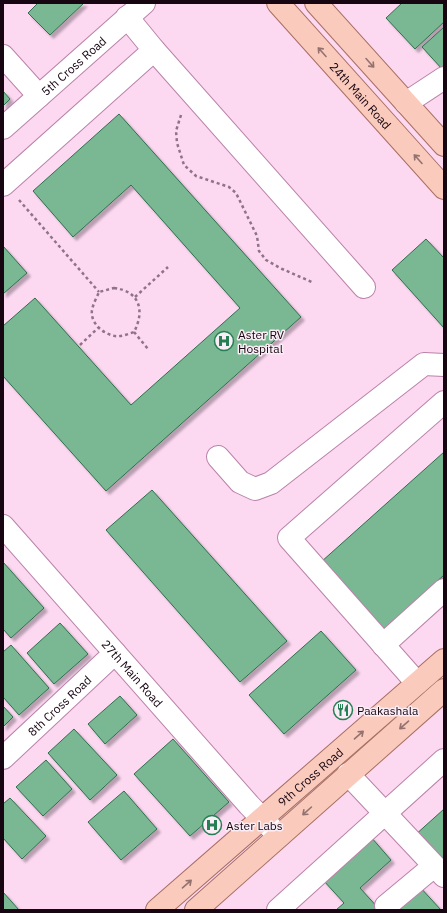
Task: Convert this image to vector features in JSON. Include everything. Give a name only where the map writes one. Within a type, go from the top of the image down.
[{"type":"main road","name":"24th Main Road","points":[[278,3],[444,188]]},
{"type":"main road","points":[[316,3],[444,145]]},
{"type":"main road","name":"9th Cross Road","points":[[157,910],[444,660]]},
{"type":"main road","name":"9th Cross Road","points":[[196,910],[444,690]]},
{"type":"street","name":"5th Cross Road","points":[[3,128],[144,3]]},
{"type":"street","points":[[128,17],[154,50],[364,287]]},
{"type":"street","points":[[4,184],[154,50]]},
{"type":"street","points":[[3,56],[39,96]]},
{"type":"street","points":[[406,103],[444,78]]},
{"type":"street","points":[[218,457],[240,482],[255,489],[260,487],[271,482],[424,364],[444,365]]},
{"type":"street","points":[[417,683],[289,538],[444,402]]},
{"type":"street","name":"27th Main Road","points":[[4,528],[262,819],[279,836]]},
{"type":"street","points":[[383,645],[444,590]]},
{"type":"street","name":"8th Cross Road","points":[[3,758],[115,653]]},
{"type":"street","points":[[278,910],[444,760]]},
{"type":"street","points":[[348,774],[439,871],[386,906]]},
{"type":"path","points":[[190,90],[176,131],[177,143],[184,165],[196,176],[229,187],[236,193],[257,236],[260,251],[266,260],[314,283]]},
{"type":"path","points":[[4,184],[99,292]]},
{"type":"path","points":[[134,297],[168,267]]},
{"type":"path","points":[[99,292],[114,288],[128,291],[134,297],[139,305],[140,311],[138,324],[134,332]]},
{"type":"path","points":[[99,292],[92,310],[93,318],[98,328],[107,334],[116,336],[134,332]]},
{"type":"path","points":[[80,345],[98,328]]},
{"type":"path","points":[[134,332],[148,349]]},
{"type":"building","points":[[38,3],[84,3],[50,35],[28,13]]},
{"type":"building","points":[[402,3],[444,3],[444,22],[415,49],[386,18]]},
{"type":"building","points":[[444,27],[444,67],[442,69],[422,47]]},
{"type":"building","points":[[3,91],[10,99],[3,106]]},
{"type":"building","points":[[119,114],[301,317],[106,491],[3,376],[3,326],[35,298],[131,405],[240,308],[131,185],[73,237],[33,191]]},
{"type":"building","points":[[426,239],[444,258],[444,328],[392,270]]},
{"type":"building","points":[[3,246],[27,273],[3,294]]},
{"type":"building","points":[[444,452],[444,575],[383,631],[321,562]]},
{"type":"building","points":[[152,490],[287,641],[240,682],[106,530]]},
{"type":"building","points":[[3,562],[44,608],[11,638],[3,629]]},
{"type":"building","points":[[60,623],[88,654],[54,684],[27,653]]},
{"type":"building","points":[[321,631],[356,670],[284,734],[249,695]]},
{"type":"building","points":[[11,645],[49,688],[19,715],[3,697],[3,652]]},
{"type":"building","points":[[120,696],[137,715],[105,744],[88,724]]},
{"type":"building","points":[[3,706],[13,717],[3,727]]},
{"type":"building","points":[[74,729],[117,775],[90,800],[48,753]]},
{"type":"building","points":[[173,739],[229,802],[190,836],[134,774]]},
{"type":"building","points":[[46,760],[72,789],[43,816],[16,787]]},
{"type":"building","points":[[124,791],[157,829],[121,860],[88,822]]},
{"type":"building","points":[[10,798],[46,836],[22,859],[3,838],[3,804]]},
{"type":"building","points":[[444,809],[444,870],[414,836]]},
{"type":"building","points":[[371,837],[391,860],[360,888],[380,910],[336,910],[344,903],[323,880]]},
{"type":"building","points":[[419,886],[441,910],[392,910]]},
{"type":"building","points":[[3,892],[19,910],[3,910]]},
{"type":"place","name":"Aster RV Hospital","points":[[224,341]]},
{"type":"place","name":"Paakashala","points":[[343,710]]},
{"type":"place","name":"Aster Labs","points":[[212,825]]}]
